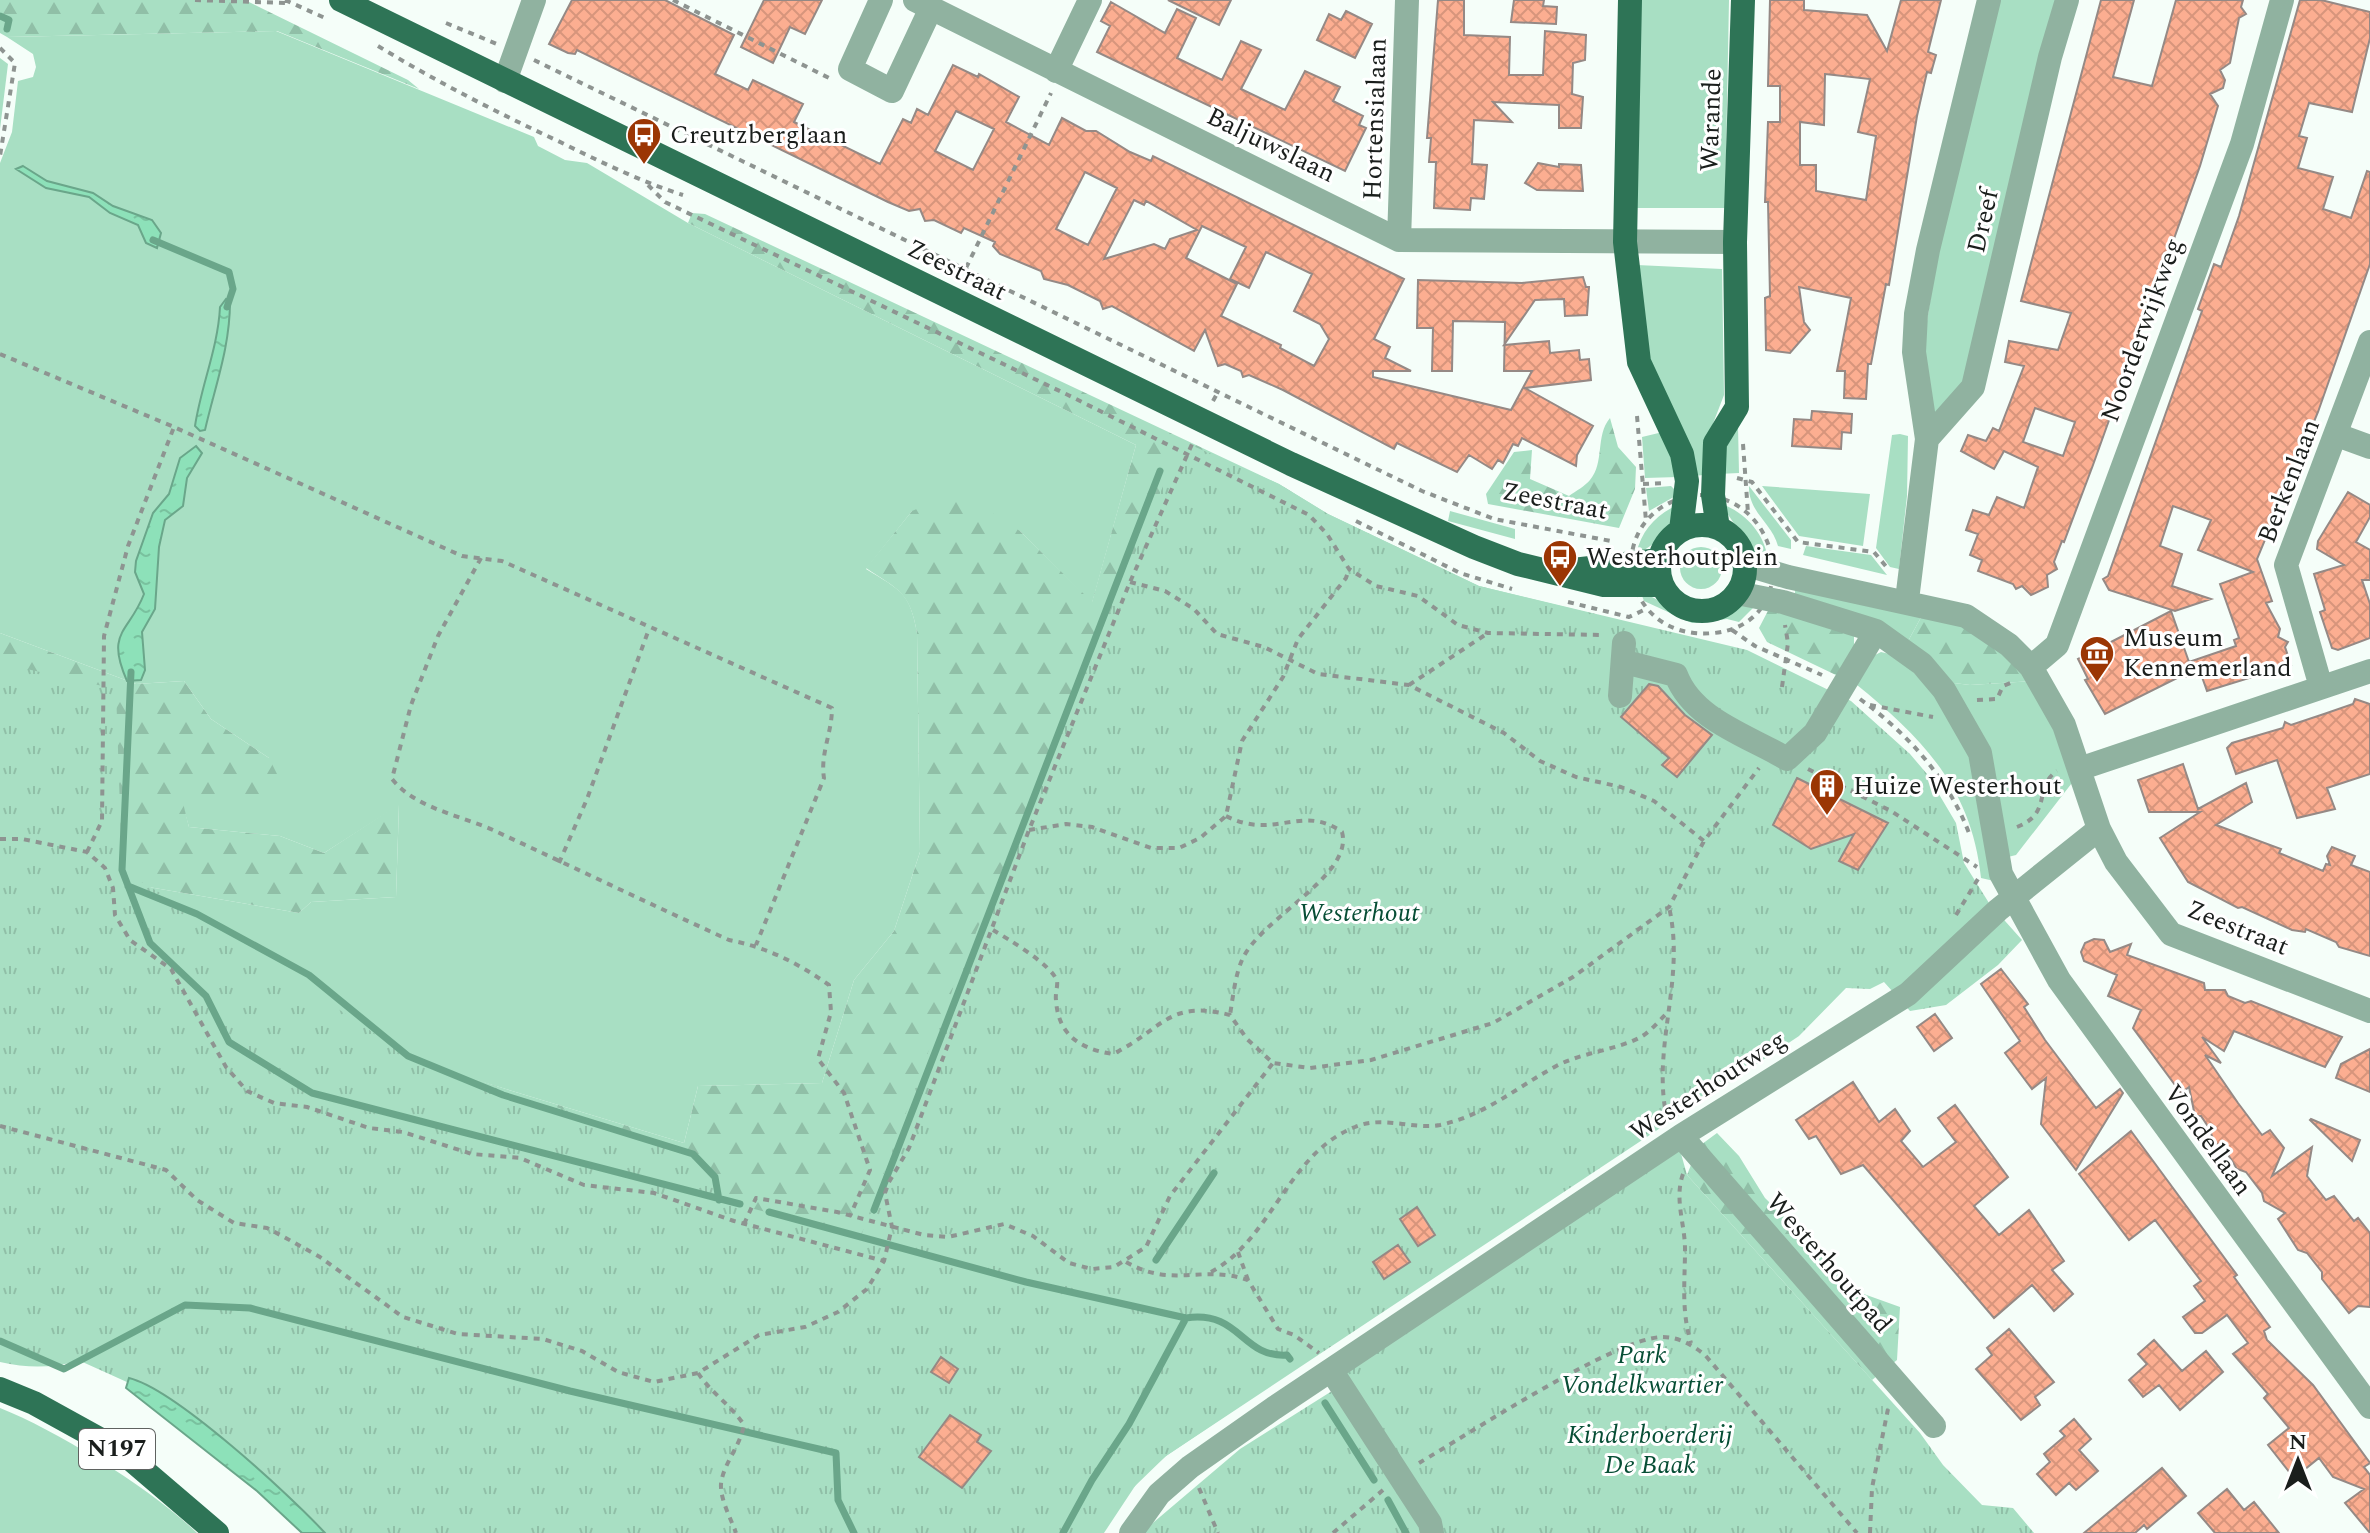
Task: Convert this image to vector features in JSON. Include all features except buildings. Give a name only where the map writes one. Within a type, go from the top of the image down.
[{"type":"main road","points":[[1630,0],[1625,242],[1639,362],[1682,454],[1687,481],[1681,530]]},
{"type":"main road","name":"Warande","points":[[1737,407],[1735,242],[1743,0]]},
{"type":"main road","name":"Zeestraat","points":[[337,10],[505,81],[1291,464],[1474,547],[1518,564],[1604,585],[1662,585]]},
{"type":"main road","points":[[1718,528],[1713,495],[1715,443],[1737,407]]},
{"type":"main road","points":[[1693,526],[1718,528],[1739,546],[1744,564],[1737,593],[1716,608],[1691,609],[1679,604],[1662,585],[1659,560],[1663,548],[1681,530],[1693,526]]},
{"type":"main road","name":"Zeestraat","points":[[1555,572],[1659,560]]},
{"type":"main road","name":"N197","points":[[0,1389],[34,1403],[121,1451],[217,1533]]},
{"type":"street","points":[[505,81],[534,0]]},
{"type":"street","points":[[881,0],[850,69],[892,91],[923,4]]},
{"type":"street","points":[[1059,72],[1090,0]]},
{"type":"street","name":"Hortensialaan","points":[[1399,240],[1407,0]]},
{"type":"street","name":"Dreef","points":[[1908,592],[1927,439],[1914,352],[1916,314],[1928,250],[1989,0]]},
{"type":"street","name":"Dreef","points":[[1927,439],[1973,387],[2050,57],[2067,0]]},
{"type":"street","name":"Noorderwijkweg","points":[[2031,667],[2057,645],[2242,144],[2282,0]]},
{"type":"street","name":"Baljuwslaan","points":[[923,4],[1399,240],[1625,242]]},
{"type":"street","points":[[1625,242],[1735,242]]},
{"type":"street","name":"Berkenlaan","points":[[2321,687],[2286,565],[2370,342]]},
{"type":"street","points":[[2337,435],[2370,447]]},
{"type":"street","points":[[1744,564],[1788,577],[1908,592],[1966,616],[2009,645],[2031,667],[2064,725],[2079,769],[2370,671]]},
{"type":"street","points":[[1737,593],[1783,602],[1876,631],[1922,664],[1958,711],[1980,753],[2001,874],[2012,899]]},
{"type":"street","points":[[1620,696],[1620,646],[1678,664],[1681,688],[1717,722],[1787,759],[1815,733],[1876,631]]},
{"type":"street","name":"Zeestraat","points":[[2079,769],[2099,829],[2116,862],[2171,934],[2370,1011]]},
{"type":"street","name":"Westerhoutweg","points":[[1131,1533],[1159,1494],[1190,1467],[1331,1370],[1687,1143],[1908,994],[2012,899],[2099,829]]},
{"type":"street","name":"Vondellaan","points":[[2012,899],[2076,1006],[2370,1407]]},
{"type":"street","name":"Westerhoutpad","points":[[1687,1143],[1934,1426]]},
{"type":"street","points":[[1331,1370],[1430,1523],[1432,1533]]},
{"type":"path","points":[[195,0],[288,1],[337,10]]},
{"type":"path","points":[[673,0],[837,82],[850,69]]},
{"type":"path","points":[[371,42],[444,86]]},
{"type":"path","points":[[0,48],[15,63],[0,156]]},
{"type":"path","name":"Zeestraat","points":[[517,51],[1457,506],[1523,526],[1617,542]]},
{"type":"path","points":[[966,268],[1059,72]]},
{"type":"path","points":[[647,183],[665,202],[1188,453],[1309,515],[1327,534],[1349,569],[1376,586],[1418,596],[1458,625],[1488,633],[1620,646]]},
{"type":"path","points":[[0,354],[174,427],[462,556],[502,561],[832,708],[832,727],[822,762],[824,778],[756,945]]},
{"type":"path","name":"Zeestraat","points":[[1625,542],[1633,542],[1646,521],[1636,405]]},
{"type":"path","points":[[1737,407],[1743,431],[1748,513]]},
{"type":"path","points":[[87,852],[102,821],[104,636],[128,546],[174,427]]},
{"type":"path","points":[[0,1126],[166,1170],[197,1200],[234,1223],[267,1228],[320,1257],[403,1317],[458,1334],[543,1339],[582,1351],[618,1372],[654,1382],[698,1373],[759,1335],[805,1327],[838,1312],[867,1289],[884,1261],[892,1227],[885,1193],[889,1182],[909,1148],[1029,830],[1130,582],[1196,438]]},
{"type":"path","points":[[1798,542],[1874,552],[1908,592]]},
{"type":"path","points":[[481,558],[438,636],[411,705],[392,779],[400,790],[427,805],[493,830],[729,940],[756,945],[802,966],[829,985],[831,1012],[818,1059],[844,1093],[870,1170],[850,1216]]},
{"type":"path","points":[[1029,830],[1066,824],[1092,827],[1151,848],[1179,848],[1200,838],[1226,816],[1242,741],[1291,662],[1298,639],[1346,578],[1349,569]]},
{"type":"path","points":[[1130,582],[1165,591],[1194,609],[1217,634],[1264,647],[1318,674],[1409,685],[1504,733],[1540,761],[1576,777],[1621,787],[1654,801],[1704,841]]},
{"type":"path","points":[[1646,609],[1670,625],[1699,633],[1732,630],[1755,646],[1843,686],[1916,748],[1942,779],[1974,845]]},
{"type":"path","points":[[559,863],[587,799],[649,629]]},
{"type":"path","points":[[1409,685],[1488,633]]},
{"type":"path","points":[[1782,687],[1785,659]]},
{"type":"path","points":[[993,930],[1048,969],[1057,981],[1058,1016],[1074,1043],[1113,1054],[1174,1014],[1187,1009],[1230,1015],[1247,1039],[1273,1063],[1310,1068],[1371,1060],[1493,1023],[1573,977],[1669,907],[1704,841],[1766,759],[1787,759],[1891,811],[1977,868]]},
{"type":"path","points":[[1970,835],[2020,827],[2041,810],[2046,781],[2055,772],[2079,769]]},
{"type":"path","points":[[1226,816],[1246,826],[1283,825],[1306,818],[1326,821],[1342,832],[1345,842],[1337,863],[1257,937],[1242,959],[1230,1015]]},
{"type":"path","points":[[0,839],[22,839],[87,852],[105,868],[113,888],[115,915],[130,940],[171,969],[226,1067],[247,1091],[274,1103],[307,1107],[369,1128],[403,1132],[472,1154],[520,1158],[584,1185],[654,1193],[744,1224],[884,1261]]},
{"type":"path","points":[[1975,857],[1978,879]]},
{"type":"path","points":[[1669,907],[1676,961],[1663,1046],[1665,1111],[1666,1118],[1687,1143],[1679,1208],[1685,1249],[1683,1318],[1691,1343],[1716,1367],[1857,1533]]},
{"type":"path","points":[[1211,1272],[1238,1252],[1299,1172],[1330,1143],[1356,1126],[1391,1121],[1435,1126],[1470,1118],[1560,1064],[1641,1037],[1666,1014]]},
{"type":"path","points":[[744,1224],[756,1198],[948,1237],[1004,1224],[1033,1236],[1069,1263],[1092,1269],[1126,1262],[1146,1247],[1170,1196],[1273,1063]]},
{"type":"path","points":[[1238,1252],[1248,1280],[1278,1329],[1315,1348],[1331,1370]]},
{"type":"path","points":[[1126,1262],[1161,1277],[1211,1272],[1248,1280]]},
{"type":"path","points":[[1333,1533],[1399,1475],[1621,1348],[1664,1337],[1691,1343]]},
{"type":"path","points":[[698,1373],[707,1387],[734,1409],[744,1425],[721,1487],[736,1533]]},
{"type":"path","points":[[1870,1533],[1872,1488],[1882,1427],[1896,1383]]},
{"type":"path","points":[[1190,1467],[1218,1533]]},
{"type":"green space","points":[[0,0],[245,0],[408,80],[419,89],[277,31],[7,37],[0,33]]},
{"type":"green space","points":[[1639,0],[1729,0],[1725,208],[1634,208]]},
{"type":"green space","points":[[1995,0],[2056,0],[1964,383],[1938,414],[1929,410],[1921,361],[1937,255]]},
{"type":"green space","points":[[276,31],[534,137],[538,146],[565,160],[587,163],[688,223],[1136,445],[1092,603],[1020,531],[912,511],[866,569],[907,600],[917,633],[920,852],[894,931],[854,980],[822,1083],[698,1086],[684,1143],[423,1064],[346,1076],[137,885],[299,913],[311,902],[396,897],[399,805],[324,853],[280,836],[189,827],[181,799],[269,758],[211,719],[184,681],[136,684],[0,633],[0,163],[12,132],[18,81],[33,77],[36,67],[33,54],[7,37]]},
{"type":"green space","points":[[0,58],[8,64],[0,129]]},
{"type":"green space","name":"Westerhout","points":[[692,213],[705,214],[1279,484],[1328,514],[1479,586],[1622,621],[1357,1327],[1166,1456],[1134,1487],[115,1347],[59,1365],[31,1366],[0,1362],[0,633],[136,684],[184,681],[211,719],[269,758],[281,782],[268,801],[182,799],[189,827],[280,836],[324,853],[399,804],[396,897],[311,902],[299,913],[137,885],[166,946],[423,1064],[684,1143],[698,1086],[822,1083],[854,980],[894,931],[920,852],[917,633],[911,609],[901,593],[866,568],[912,511],[942,498],[975,502],[1020,531],[1092,602],[1136,445],[688,223]]},
{"type":"green space","points":[[1637,265],[1722,269],[1724,395],[1709,434],[1704,475],[1692,476],[1647,365]]},
{"type":"green space","points":[[1610,418],[1618,447],[1636,467],[1635,489],[1619,528],[1488,504],[1486,494],[1514,452],[1532,450],[1530,479],[1569,496],[1595,473],[1605,425]]},
{"type":"green space","points":[[1738,426],[1739,473],[1718,474],[1720,458]]},
{"type":"green space","points":[[1667,431],[1678,477],[1645,478],[1642,437]]},
{"type":"green space","points":[[1892,435],[1908,436],[1907,496],[1899,569],[1890,567],[1876,548]]},
{"type":"green space","name":"Westerhout","points":[[1182,441],[1279,484],[1328,514],[1479,586],[1747,650],[1851,701],[1910,754],[1927,774],[1956,823],[1964,863],[1989,903],[2022,940],[1998,965],[1946,1005],[1910,1011],[1884,982],[1870,989],[1846,988],[1799,1036],[1166,1456],[1139,1480],[1104,1533],[309,1533],[149,1392],[67,1355],[0,1350],[0,663],[116,689],[122,871],[197,914],[408,1056],[693,1154],[715,1177],[719,1200],[861,1236],[945,1006]]},
{"type":"green space","points":[[1671,486],[1679,494],[1649,511],[1646,488]]},
{"type":"green space","points":[[1749,486],[1791,540],[1791,549],[1778,546],[1752,503]]},
{"type":"green space","points":[[1762,486],[1870,494],[1863,546],[1799,536]]},
{"type":"green space","points":[[1721,504],[1739,513],[1754,526],[1764,544],[1768,563],[1755,555]]},
{"type":"green space","points":[[1677,505],[1662,534],[1651,546],[1636,554],[1650,525]]},
{"type":"green space","points":[[1450,511],[1515,529],[1515,539],[1448,521]]},
{"type":"green space","points":[[1806,546],[1871,555],[1887,575],[1803,555]]},
{"type":"green space","points":[[1701,547],[1716,553],[1722,568],[1716,583],[1701,589],[1686,583],[1680,568],[1686,553]]},
{"type":"green space","points":[[1795,586],[1925,610],[1907,643],[1795,595]]},
{"type":"green space","points":[[1641,593],[1682,615],[1698,619],[1743,604],[1758,603],[1739,622],[1727,619],[1692,623],[1644,601]]},
{"type":"green space","points":[[1771,605],[1854,635],[1854,649],[1838,676],[1767,642],[1759,628]]},
{"type":"green space","points":[[1925,610],[1985,637],[2033,681],[1970,685],[1946,682],[1907,643]]},
{"type":"green space","points":[[1881,652],[1898,656],[1950,710],[1978,778],[1994,881],[1981,878],[1967,818],[1941,769],[1903,726],[1857,685],[1871,657]]},
{"type":"green space","points":[[2033,681],[2075,779],[2016,855],[2008,857],[1946,682],[1970,685]]},
{"type":"green space","points":[[1717,1133],[1739,1156],[1765,1198],[1861,1293],[1900,1307],[1897,1360],[1872,1380],[1687,1175],[1698,1147]]},
{"type":"green space","name":"Park Vondelkwartier","points":[[1680,1150],[1687,1175],[1920,1433],[1943,1465],[1982,1505],[2013,1508],[2034,1533],[1141,1533],[1240,1449],[1332,1391],[1340,1374]]},
{"type":"green space","points":[[0,1408],[49,1431],[104,1463],[156,1499],[197,1533],[0,1533]]},
{"type":"water","points":[[23,166],[47,181],[93,193],[113,206],[152,220],[161,233],[157,248],[146,243],[138,225],[110,213],[89,197],[46,188],[16,169]]},
{"type":"water","points":[[226,299],[230,301],[225,351],[205,430],[200,431],[195,426],[220,307]]},
{"type":"water","points":[[196,446],[202,453],[187,478],[183,506],[165,520],[159,547],[155,609],[142,632],[145,670],[141,680],[127,681],[118,652],[122,633],[144,594],[135,572],[136,561],[153,513],[169,494],[180,458]]},
{"type":"water","points":[[129,1378],[149,1386],[202,1422],[260,1471],[325,1533],[302,1533],[257,1491],[126,1388]]},
{"type":"waterway","points":[[0,16],[9,20],[7,29]]},
{"type":"waterway","points":[[153,240],[229,272],[233,289],[227,307]]},
{"type":"waterway","points":[[874,1210],[1160,471]]},
{"type":"waterway","points":[[131,672],[122,870],[150,943],[206,996],[229,1042],[312,1093],[740,1204]]},
{"type":"waterway","points":[[128,886],[197,914],[309,975],[408,1056],[503,1095],[693,1154],[715,1177],[719,1200]]},
{"type":"waterway","points":[[1156,1260],[1214,1173]]},
{"type":"waterway","points":[[769,1212],[1026,1282],[1186,1318],[1204,1317],[1219,1321],[1260,1349],[1287,1355],[1290,1359]]},
{"type":"waterway","points":[[0,1341],[64,1369],[185,1305],[250,1308],[570,1391],[836,1453],[838,1500],[854,1533]]},
{"type":"waterway","points":[[1063,1533],[1092,1480],[1129,1424],[1186,1318]]},
{"type":"waterway","points":[[1325,1403],[1374,1480]]},
{"type":"waterway","points":[[1388,1500],[1406,1533]]},
{"type":"place","name":"Creutzberglaan","points":[[644,166]]},
{"type":"place","name":"Westerhoutplein","points":[[1560,588]]},
{"type":"place","name":"Museum Kennemerland","points":[[2097,684]]},
{"type":"place","name":"Huize Westerhout","points":[[1827,817]]},
{"type":"park label","name":"Kinderboerderij De Baak","points":[[1650,1450]]}]
